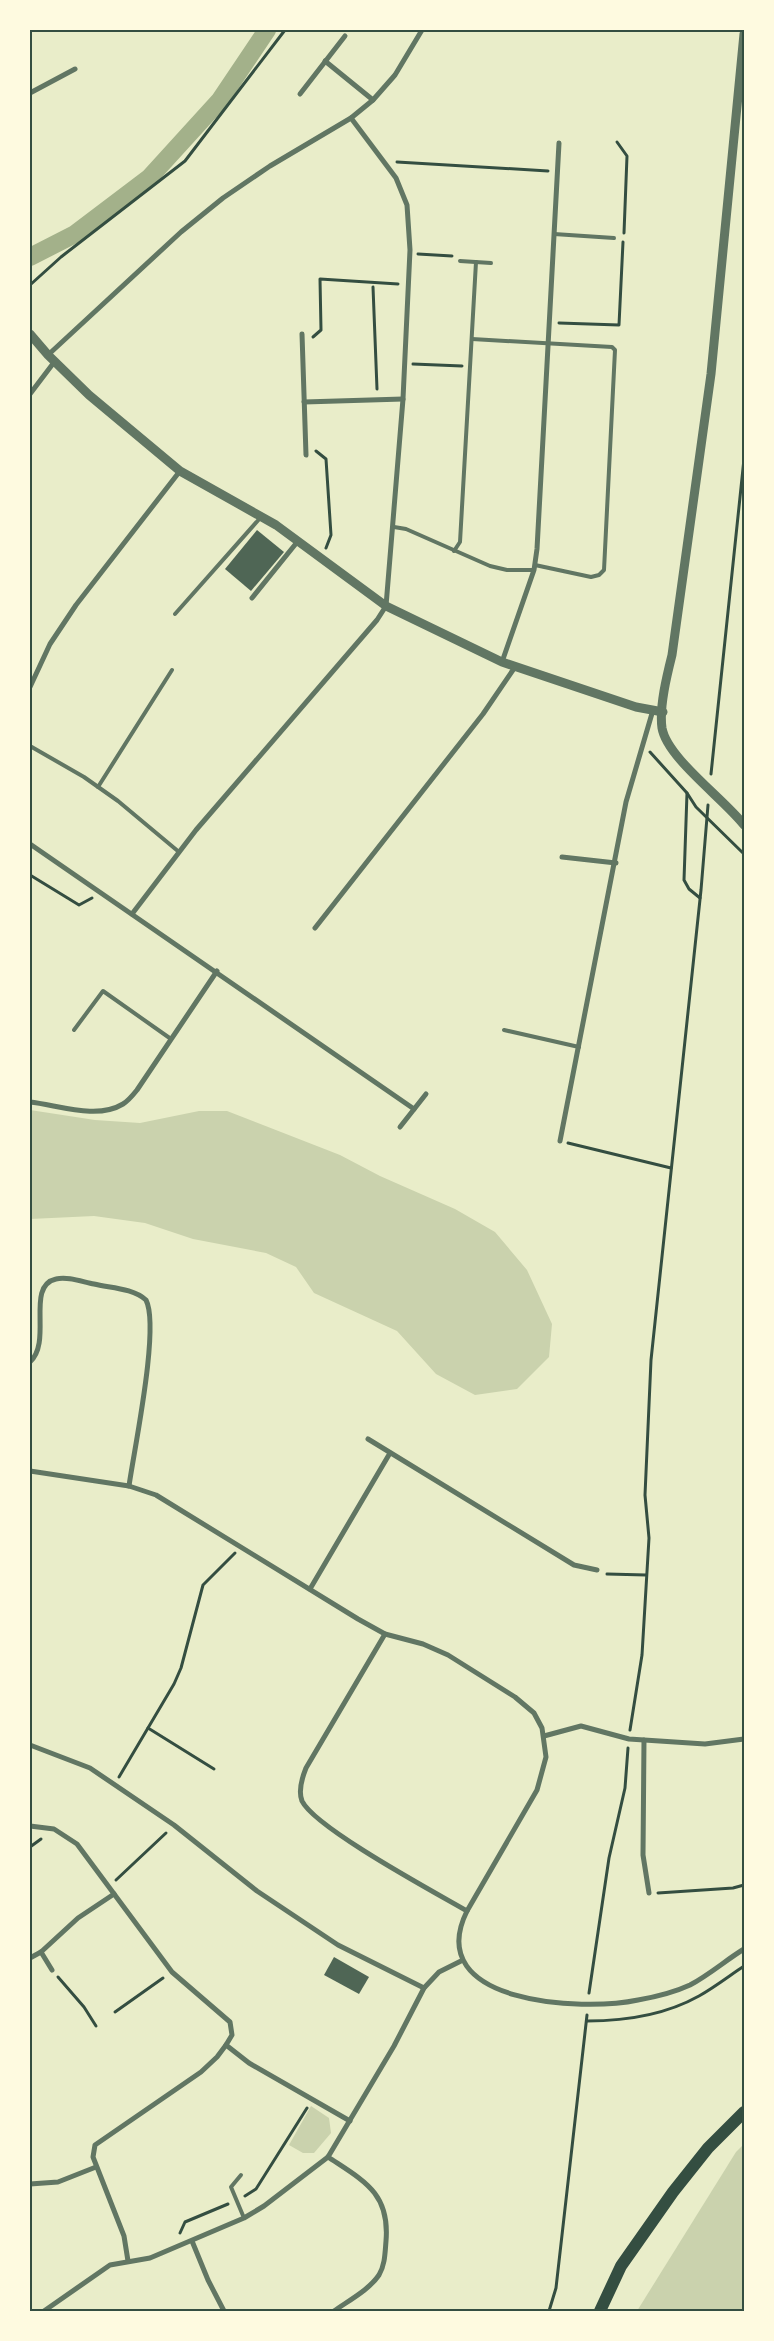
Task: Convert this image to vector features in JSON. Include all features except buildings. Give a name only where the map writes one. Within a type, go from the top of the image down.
[{"type":"main road","points":[[600,2311],[621,2266],[673,2192],[708,2148],[744,2112]]},
{"type":"street","points":[[30,394],[51,358],[181,232],[223,198],[270,166],[351,118],[373,100],[395,75],[422,30]]},
{"type":"street","points":[[744,34],[712,374],[662,728],[669,744],[687,767],[734,811],[744,824]]},
{"type":"street","points":[[300,94],[345,36]]},
{"type":"street","points":[[325,61],[373,100]]},
{"type":"street","points":[[30,93],[75,70]]},
{"type":"street","points":[[132,914],[179,852],[371,627],[386,606],[404,399],[410,253],[407,205],[396,178],[351,118]]},
{"type":"street","points":[[502,662],[535,568],[559,143]]},
{"type":"street","points":[[30,334],[51,358],[89,395],[180,471],[263,516],[386,606],[515,667],[636,707],[663,712]]},
{"type":"street","points":[[302,334],[306,455]]},
{"type":"street","points":[[304,402],[404,399]]},
{"type":"street","points":[[30,687],[50,644],[76,605],[180,471]]},
{"type":"street","points":[[252,598],[298,540]]},
{"type":"street","points":[[315,928],[483,714],[515,667]]},
{"type":"street","points":[[560,1142],[616,863],[626,802],[654,710]]},
{"type":"street","points":[[30,844],[217,971],[414,1110]]},
{"type":"street","points":[[562,857],[616,863]]},
{"type":"street","points":[[30,1102],[92,1112],[110,1110],[124,1104],[137,1090],[217,971]]},
{"type":"street","points":[[400,1128],[426,1094]]},
{"type":"street","points":[[30,1362],[37,1353],[40,1344],[41,1292],[50,1281],[66,1278],[133,1292],[146,1300],[150,1314],[149,1352],[129,1486]]},
{"type":"street","points":[[368,1439],[574,1565],[597,1570]]},
{"type":"street","points":[[310,1589],[390,1453]]},
{"type":"street","points":[[30,1471],[129,1486],[148,1492],[385,1634],[435,1649],[515,1697],[534,1713],[544,1736],[546,1757],[537,1790],[467,1911],[459,1932],[458,1942],[461,1961],[472,1973],[487,1983],[516,1995],[553,2004],[612,2005],[640,2000],[689,1985],[744,1949]]},
{"type":"street","points":[[385,1634],[306,1768],[301,1784],[302,1801],[312,1813],[335,1831],[467,1911]]},
{"type":"street","points":[[544,1736],[582,1726],[629,1739],[705,1744],[744,1739]]},
{"type":"street","points":[[644,1740],[643,1855],[649,1893]]},
{"type":"street","points":[[30,1745],[90,1768],[174,1825],[258,1891],[338,1945],[424,1988]]},
{"type":"street","points":[[30,1826],[54,1828],[66,1835],[83,1851],[172,1972],[230,2022],[232,2035],[217,2057],[201,2072],[98,2142],[93,2153],[96,2167],[124,2236],[128,2261]]},
{"type":"street","points":[[30,1958],[41,1952],[78,1918],[114,1894]]},
{"type":"street","points":[[41,1952],[52,1970]]},
{"type":"street","points":[[44,2311],[102,2269],[128,2261],[150,2258],[244,2218],[264,2206],[328,2157],[394,2046],[424,1988],[439,1972],[461,1961]]},
{"type":"street","points":[[226,2045],[249,2063],[350,2121]]},
{"type":"street","points":[[328,2157],[363,2180],[373,2190],[382,2202],[388,2224],[384,2263],[379,2275],[334,2311]]},
{"type":"street","points":[[30,2184],[58,2182],[96,2167]]},
{"type":"street","points":[[192,2241],[208,2280],[224,2311]]},
{"type":"lane","points":[[554,234],[614,238]]},
{"type":"lane","points":[[460,261],[491,262]]},
{"type":"lane","points":[[454,550],[460,542],[476,262]]},
{"type":"lane","points":[[394,527],[406,529],[490,566],[508,570],[535,568],[591,577],[599,576],[604,570],[615,350],[612,347],[548,342],[472,339]]},
{"type":"lane","points":[[175,614],[263,516]]},
{"type":"lane","points":[[98,787],[172,670]]},
{"type":"lane","points":[[30,746],[98,787],[179,852]]},
{"type":"lane","points":[[74,1030],[103,991],[171,1039]]},
{"type":"lane","points":[[504,1030],[579,1046]]},
{"type":"lane","points":[[241,2175],[231,2187],[244,2218]]},
{"type":"path","points":[[30,285],[61,257],[185,161],[285,30]]},
{"type":"path","points":[[549,323],[619,326],[627,156],[617,142]]},
{"type":"path","points":[[387,165],[403,161],[558,171]]},
{"type":"path","points":[[410,253],[453,256],[460,261]]},
{"type":"path","points":[[302,347],[322,330],[320,278],[409,285]]},
{"type":"path","points":[[373,287],[378,400]]},
{"type":"path","points":[[405,363],[470,367]]},
{"type":"path","points":[[305,442],[326,459],[331,534],[322,558]]},
{"type":"path","points":[[710,779],[744,459]]},
{"type":"path","points":[[643,748],[653,754],[687,793],[696,807],[744,854]]},
{"type":"path","points":[[687,793],[684,880],[689,889],[700,898]]},
{"type":"path","points":[[549,2311],[556,2288],[597,1927],[608,1858],[625,1788],[629,1739],[642,1655],[649,1538],[645,1495],[651,1360],[700,898],[708,799]]},
{"type":"path","points":[[30,875],[79,905],[102,894]]},
{"type":"path","points":[[560,1142],[671,1168]]},
{"type":"path","points":[[115,1784],[181,1668],[202,1585],[230,1560],[239,1546]]},
{"type":"path","points":[[597,1570],[598,1573],[646,1575]]},
{"type":"path","points":[[148,1728],[214,1769]]},
{"type":"path","points":[[108,1886],[174,1825]]},
{"type":"path","points":[[649,1893],[733,1888],[744,1885]]},
{"type":"path","points":[[52,1970],[84,2007],[96,2026]]},
{"type":"path","points":[[115,2012],[172,1972]]},
{"type":"green space","points":[[30,1110],[95,1120],[140,1123],[199,1111],[227,1111],[340,1155],[380,1176],[455,1209],[495,1232],[527,1270],[552,1324],[549,1357],[517,1389],[475,1395],[436,1374],[397,1331],[314,1293],[296,1267],[266,1253],[193,1239],[145,1223],[94,1216],[30,1219]]},
{"type":"green space","points":[[311,2106],[329,2118],[331,2133],[314,2153],[303,2153],[289,2145]]},
{"type":"green space","points":[[744,2144],[744,2311],[637,2311],[736,2152]]},
{"type":"waterway","points":[[30,257],[75,234],[149,178],[220,100],[267,30]]}]
